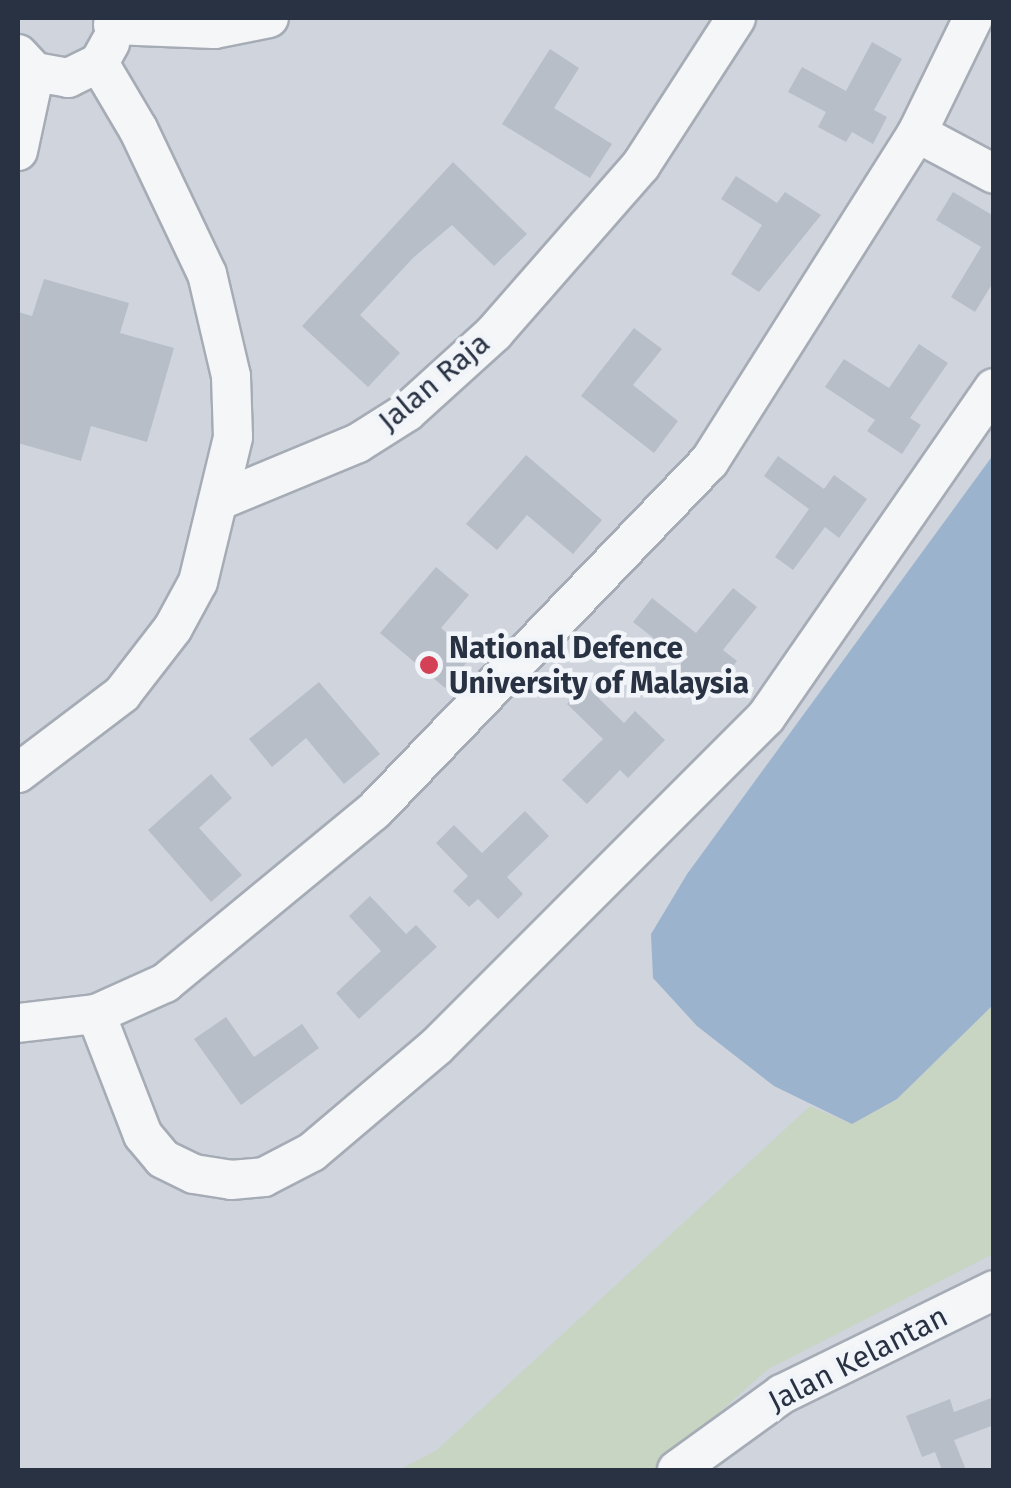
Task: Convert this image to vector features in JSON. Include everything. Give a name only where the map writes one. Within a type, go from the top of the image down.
[{"type":"street","points":[[18,151],[26,63],[68,78],[98,63],[112,21],[214,29],[270,18]]},
{"type":"street","name":"Jalan Raja","points":[[222,499],[358,443],[407,412],[494,333],[641,165],[736,18]]},
{"type":"street","points":[[18,1023],[96,1014],[165,983],[374,811],[709,462],[916,134],[974,18]]},
{"type":"street","points":[[18,773],[122,694],[173,628],[198,582],[222,499],[233,437],[232,376],[207,274],[138,129],[98,63]]},
{"type":"street","points":[[916,134],[994,174]]},
{"type":"street","points":[[96,1014],[143,1135],[163,1158],[194,1174],[231,1180],[264,1176],[312,1152],[437,1046],[766,717],[994,388]]},
{"type":"street","name":"Jalan Kelantan","points":[[678,1470],[782,1394],[994,1290]]},
{"type":"shaded area","name":"National Defence University of Malaysia","points":[[18,18],[993,18],[993,455],[687,874],[651,934],[979,1014],[993,1005],[993,1470],[18,1470]]},
{"type":"green space","points":[[993,1005],[993,1254],[768,1369],[655,1470],[399,1470],[437,1450],[810,1106],[852,1124],[897,1099]]},
{"type":"water","points":[[993,455],[993,1005],[897,1099],[852,1124],[774,1086],[697,1026],[653,978],[651,934],[687,874]]},
{"type":"building","points":[[872,42],[902,59],[874,110],[887,117],[873,144],[852,132],[846,142],[818,127],[826,112],[788,92],[802,67],[846,91]]},
{"type":"building","points":[[550,49],[579,68],[554,108],[612,144],[590,178],[502,124]]},
{"type":"building","points":[[453,162],[527,234],[494,266],[452,225],[413,258],[360,315],[400,353],[368,387],[302,326]]},
{"type":"building","points":[[736,176],[777,203],[785,192],[821,215],[759,292],[731,274],[762,225],[721,199]]},
{"type":"building","points":[[953,192],[994,216],[994,281],[975,312],[951,297],[981,247],[936,220]]},
{"type":"building","points":[[44,279],[129,303],[120,333],[174,348],[147,442],[91,426],[81,461],[18,443],[18,312],[32,316]]},
{"type":"building","points":[[634,328],[662,349],[633,385],[678,421],[654,453],[581,396]]},
{"type":"building","points":[[919,344],[948,363],[910,418],[921,425],[902,454],[867,431],[875,420],[825,387],[844,359],[889,388]]},
{"type":"building","points":[[526,455],[602,520],[573,554],[527,515],[497,550],[466,524]]},
{"type":"building","points":[[778,456],[824,489],[834,475],[867,499],[839,538],[825,527],[793,570],[775,557],[809,509],[764,476]]},
{"type":"building","points":[[436,567],[469,595],[441,628],[473,655],[445,688],[380,633]]},
{"type":"building","points":[[733,588],[757,607],[723,650],[737,661],[709,696],[676,670],[683,661],[633,622],[652,598],[696,633]]},
{"type":"building","points":[[319,682],[380,754],[344,784],[306,738],[272,767],[249,739]]},
{"type":"building","points":[[585,685],[624,723],[635,711],[665,740],[628,778],[620,770],[587,804],[562,780],[603,739],[567,704]]},
{"type":"building","points":[[211,774],[232,798],[199,828],[242,875],[211,902],[148,830]]},
{"type":"building","points":[[525,811],[549,836],[507,877],[523,894],[498,919],[478,899],[469,907],[453,891],[468,876],[436,843],[454,825],[482,853]]},
{"type":"building","points":[[370,896],[406,934],[416,925],[437,947],[359,1019],[336,993],[381,951],[349,916]]},
{"type":"building","points":[[226,1017],[254,1057],[302,1024],[319,1048],[241,1105],[194,1039]]},
{"type":"building","points":[[994,1397],[994,1425],[954,1440],[966,1470],[942,1470],[935,1452],[922,1457],[906,1416],[950,1399],[954,1412]]},
{"type":"place","name":"National Defence University of Malaysia","points":[[429,665]]}]
